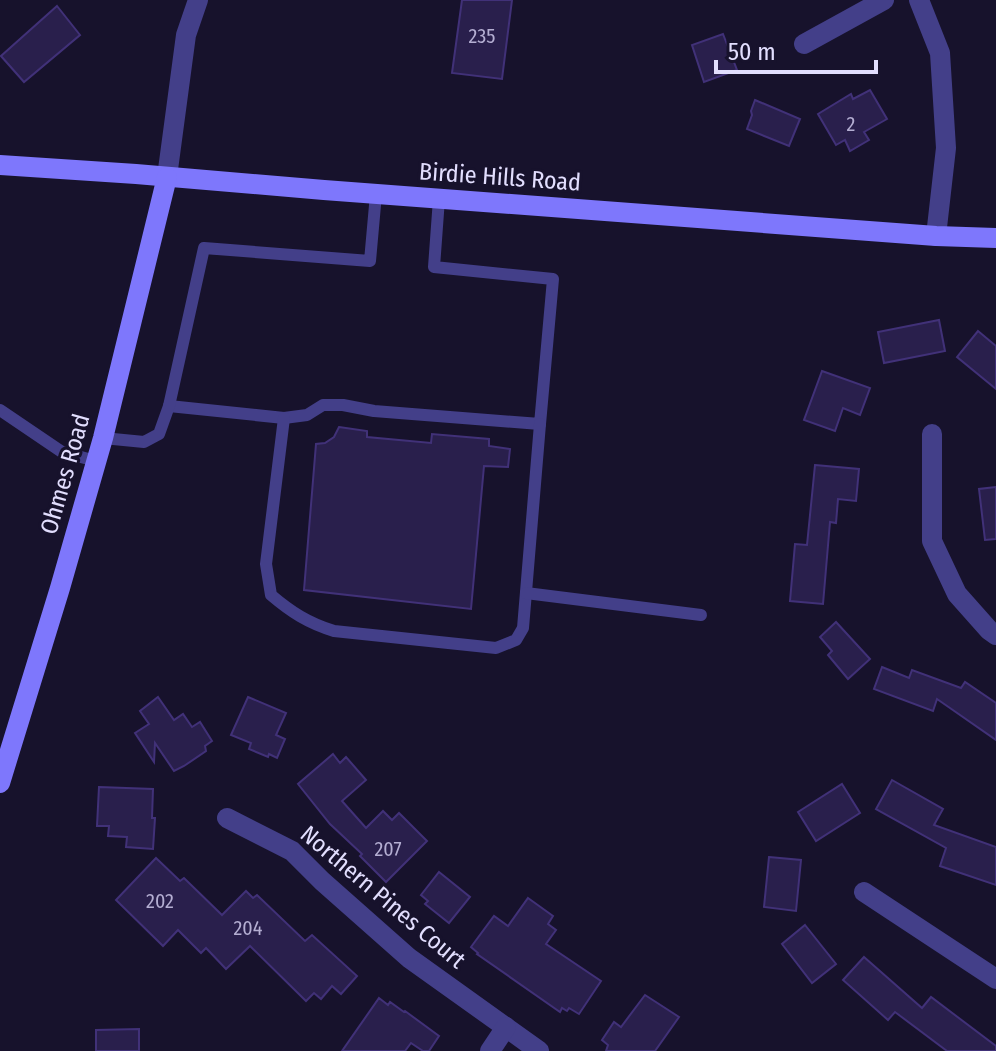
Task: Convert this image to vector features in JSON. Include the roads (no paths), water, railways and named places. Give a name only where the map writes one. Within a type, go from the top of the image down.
[{"type":"main road","name":"Birdie Hills Road","points":[[0,165],[996,238]]},
{"type":"main road","name":"Ohmes Road","points":[[0,783],[103,438],[167,177]]},
{"type":"street","points":[[167,177],[186,35],[198,0]]},
{"type":"street","points":[[804,44],[884,0]]},
{"type":"street","points":[[919,0],[940,53],[946,148],[936,236]]},
{"type":"street","points":[[932,434],[932,541],[957,594],[996,635]]},
{"type":"street","name":"Northern Pines Court","points":[[227,818],[292,851],[409,958],[539,1051]]},
{"type":"street","points":[[864,892],[996,979]]},
{"type":"street","points":[[490,1051],[506,1027]]},
{"type":"lane","points":[[103,438],[144,442],[159,434],[169,406],[204,248],[370,261],[376,194]]},
{"type":"lane","points":[[284,418],[266,564],[271,595],[313,625],[334,631],[496,648],[516,640],[523,628],[553,279],[434,267],[439,199]]},
{"type":"lane","points":[[169,406],[284,418],[307,415],[323,405],[343,405],[374,411],[540,424]]},
{"type":"lane","points":[[0,410],[62,452],[96,461]]},
{"type":"lane","points":[[526,593],[701,615]]}]
